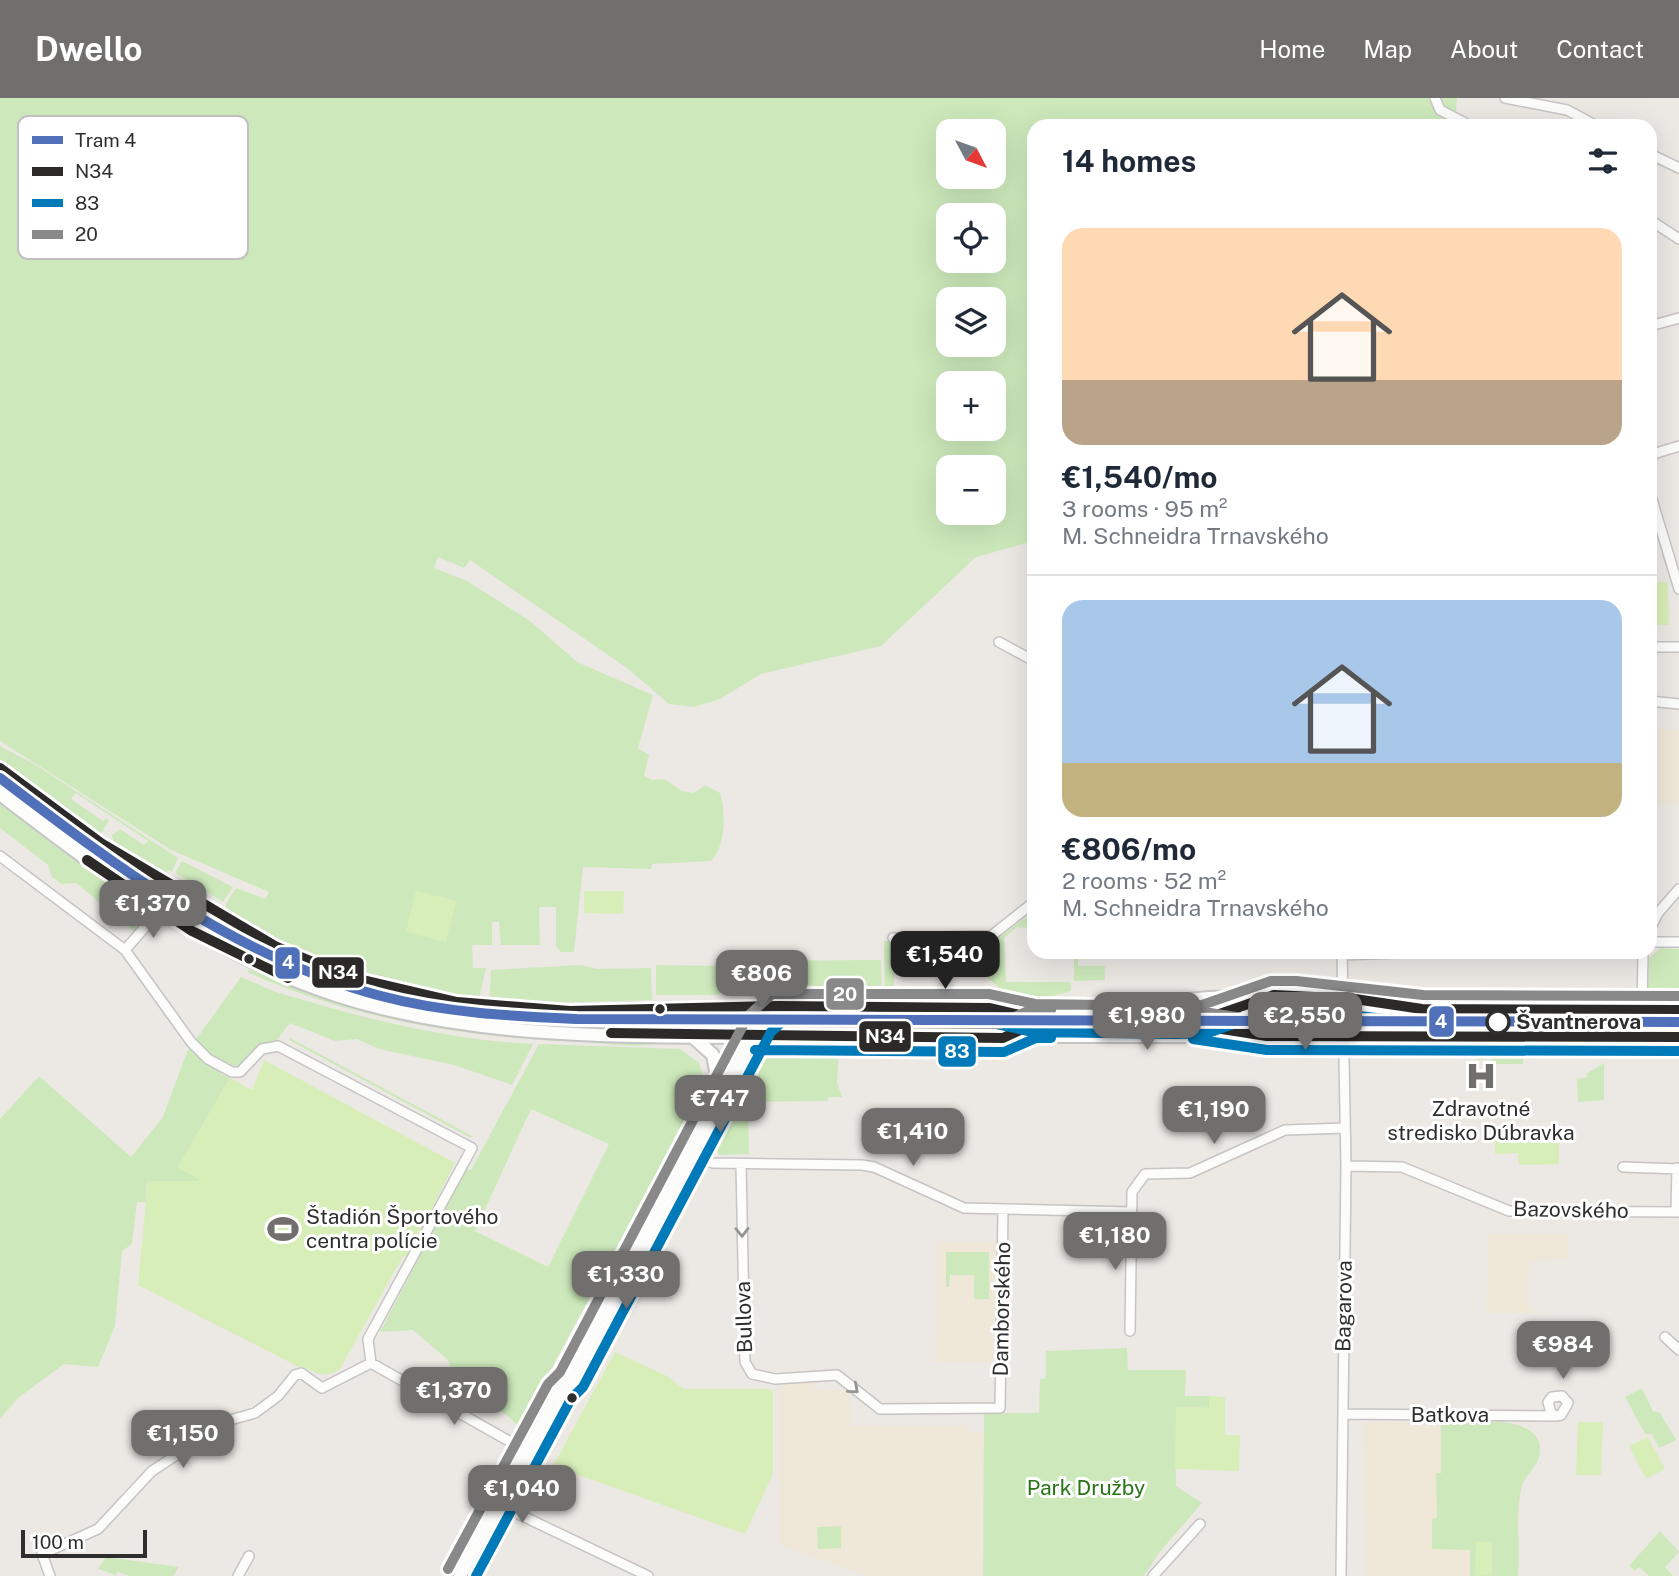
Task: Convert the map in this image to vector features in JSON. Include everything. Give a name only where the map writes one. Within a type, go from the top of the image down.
[{"type":"main road","points":[[0,768],[123,857],[263,940],[346,976],[425,996],[497,1007],[602,1011],[778,1006],[1101,1008],[1274,995],[1343,998],[1422,1009]]},
{"type":"main road","points":[[0,794],[159,911],[215,944],[289,978],[398,1013],[459,1024],[528,1030],[692,1036],[1679,1037]]},
{"type":"main road","points":[[476,1576],[510,1510],[561,1391],[570,1380],[760,1023],[778,1006]]},
{"type":"main road","points":[[736,1007],[748,1018],[755,1036]]},
{"type":"main road","points":[[1344,1018],[1352,1012],[1422,1009],[1679,1010]]},
{"type":"main road","points":[[692,1036],[713,1055],[721,1098]]},
{"type":"main road","points":[[460,1576],[533,1454]]},
{"type":"street","points":[[1435,98],[1440,110],[1457,119]]},
{"type":"street","points":[[1504,98],[1567,110],[1584,119]]},
{"type":"street","points":[[1657,157],[1679,168]]},
{"type":"street","points":[[1657,225],[1679,239]]},
{"type":"street","points":[[1657,324],[1679,318]]},
{"type":"street","points":[[1657,453],[1679,446]]},
{"type":"street","points":[[1657,516],[1679,589]]},
{"type":"street","points":[[999,642],[1027,657]]},
{"type":"street","points":[[1657,647],[1679,647]]},
{"type":"street","points":[[1657,702],[1679,704]]},
{"type":"street","points":[[0,856],[125,950],[191,1042],[208,1059],[232,1072],[240,1072],[262,1049],[278,1046],[471,1148],[368,1339],[371,1363]]},
{"type":"street","points":[[1657,919],[1679,889]]},
{"type":"street","points":[[893,938],[991,936],[1027,908]]},
{"type":"street","points":[[125,950],[159,911]]},
{"type":"street","points":[[1657,942],[1679,942]]},
{"type":"street","name":"Bagarova","points":[[1341,1576],[1346,1166],[1343,959]]},
{"type":"street","points":[[1642,1010],[1643,959]]},
{"type":"street","points":[[1130,1331],[1130,1212],[1132,1192],[1145,1174],[1190,1173],[1285,1130],[1345,1128]]},
{"type":"street","points":[[690,1157],[713,1163],[869,1166],[964,1208],[1130,1212]]},
{"type":"street","name":"Bullova","points":[[741,1164],[745,1362],[752,1374],[775,1379],[837,1375],[880,1409],[1000,1408]]},
{"type":"street","name":"Bazovského","points":[[1346,1166],[1402,1167],[1509,1211],[1677,1212]]},
{"type":"street","points":[[1623,1167],[1678,1169],[1677,1212]]},
{"type":"street","name":"Damborského","points":[[1000,1408],[1003,1210]]},
{"type":"street","points":[[1665,1337],[1679,1350]]},
{"type":"street","points":[[371,1363],[533,1454]]},
{"type":"street","points":[[50,1576],[42,1554],[98,1529],[152,1471],[230,1420],[255,1413],[278,1396],[295,1375],[301,1373],[322,1388],[371,1363]]},
{"type":"street","name":"Batkova","points":[[1343,1414],[1556,1416]]},
{"type":"street","points":[[510,1510],[648,1576]]},
{"type":"street","points":[[1153,1576],[1200,1524]]},
{"type":"street","points":[[238,1576],[249,1556]]},
{"type":"shaded area","points":[[1657,728],[1679,730],[1679,804],[1660,803],[1657,810]]},
{"type":"shaded area","points":[[1488,1234],[1568,1234],[1568,1258],[1530,1262],[1527,1301],[1530,1302],[1530,1310],[1540,1310],[1540,1313],[1486,1313]]},
{"type":"shaded area","points":[[937,1242],[998,1242],[993,1363],[935,1362]]},
{"type":"shaded area","points":[[813,1382],[814,1389],[850,1391],[851,1425],[968,1426],[968,1432],[983,1432],[983,1576],[867,1576],[783,1546],[779,1541],[779,1391],[788,1383]]},
{"type":"shaded area","points":[[1364,1422],[1513,1423],[1536,1436],[1540,1443],[1539,1458],[1526,1476],[1520,1493],[1518,1576],[1365,1576]]},
{"type":"green space","points":[[0,98],[1457,98],[1456,119],[1027,119],[1027,543],[976,557],[881,646],[761,674],[720,699],[694,707],[669,704],[627,668],[470,560],[464,568],[438,557],[434,568],[467,581],[530,621],[577,662],[653,695],[638,748],[649,755],[644,776],[652,780],[664,779],[682,791],[694,793],[705,785],[720,793],[723,828],[716,855],[711,861],[652,864],[651,869],[583,867],[574,952],[561,952],[556,946],[556,907],[539,907],[540,945],[501,945],[499,922],[492,922],[492,945],[472,945],[473,968],[486,968],[479,999],[412,987],[347,969],[285,944],[226,910],[226,904],[236,888],[265,899],[269,892],[171,850],[0,741]]},
{"type":"green space","points":[[1657,582],[1668,582],[1669,625],[1657,625]]},
{"type":"green space","points":[[0,746],[36,765],[178,858],[172,872],[168,870],[166,873],[114,843],[112,835],[120,829],[144,845],[148,841],[76,793],[71,799],[103,821],[106,818],[109,821],[101,834],[90,829],[0,760]]},
{"type":"green space","points":[[0,801],[140,906],[144,919],[135,932],[76,883],[62,884],[52,877],[48,865],[0,828]]},
{"type":"green space","points":[[182,861],[233,887],[223,902],[175,873]]},
{"type":"green space","points":[[416,891],[456,901],[446,942],[406,932]]},
{"type":"green space","points":[[584,891],[624,891],[623,914],[584,913]]},
{"type":"green space","points":[[1027,916],[1027,928],[1017,927],[1004,938],[1006,982],[1067,982],[1071,983],[1071,991],[1053,996],[1027,998],[1001,992],[1002,990],[982,973],[894,973],[894,995],[905,995],[885,998],[884,941],[910,940],[913,944],[992,943]]},
{"type":"green space","points":[[1661,948],[1679,949],[1679,1005],[1657,1005],[1648,992],[1649,959],[1657,959],[1657,951]]},
{"type":"green space","points":[[1074,959],[1078,959],[1078,966],[1105,966],[1105,980],[1074,981]]},
{"type":"green space","points":[[881,960],[882,998],[757,997],[746,996],[740,990],[740,961]]},
{"type":"green space","points":[[581,965],[597,969],[651,968],[652,1000],[545,1003],[490,999],[491,970]]},
{"type":"green space","points":[[656,965],[721,966],[728,977],[727,985],[718,995],[656,995]]},
{"type":"green space","points":[[247,969],[341,1003],[424,1023],[658,1043],[631,1046],[540,1040],[413,1024],[330,1003],[249,973]]},
{"type":"green space","points":[[241,977],[280,993],[378,1020],[470,1038],[533,1044],[512,1085],[454,1065],[379,1049],[357,1039],[335,1041],[290,1023],[276,1041],[257,1047],[238,1066],[225,1065],[221,1074],[230,1078],[178,1167],[203,1181],[147,1183],[146,1202],[137,1202],[132,1244],[122,1251],[115,1326],[98,1367],[64,1364],[18,1398],[0,1419],[0,1119],[39,1076],[131,1157],[163,1117],[187,1052]]},
{"type":"green space","points":[[1279,1000],[1318,1001],[1317,1018],[1225,1016]]},
{"type":"green space","points":[[290,1038],[474,1137],[469,1137],[289,1040]]},
{"type":"green space","points":[[775,1042],[883,1042],[887,1054],[839,1054],[837,1083],[842,1097],[828,1097],[828,1101],[745,1102],[770,1049],[766,1047]]},
{"type":"green space","points":[[539,1044],[680,1049],[699,1063],[704,1079],[660,1177],[650,1185],[520,1427],[482,1394],[456,1384],[448,1360],[413,1330],[380,1332],[466,1169],[471,1170]],"holes":[[[531,1109],[609,1144],[548,1267],[475,1231]]]},
{"type":"green space","points":[[1477,1045],[1523,1045],[1523,1064],[1492,1064],[1492,1059],[1477,1060]]},
{"type":"green space","name":"Štadión Športového centra polície","points":[[264,1060],[455,1163],[407,1257],[403,1256],[340,1369],[332,1373],[322,1375],[297,1366],[138,1285],[148,1181],[201,1181],[178,1167],[230,1078],[252,1090]]},
{"type":"green space","points":[[1604,1063],[1604,1100],[1578,1102],[1577,1079],[1588,1077],[1586,1074]]},
{"type":"green space","points":[[748,1108],[749,1154],[719,1155],[717,1148],[738,1110]]},
{"type":"green space","points":[[1519,1138],[1519,1143],[1559,1143],[1559,1164],[1519,1165],[1518,1153],[1495,1154],[1495,1139]]},
{"type":"green space","points":[[946,1252],[989,1252],[989,1299],[974,1299],[974,1275],[950,1275],[949,1287],[946,1287]]},
{"type":"green space","name":"Park Družby","points":[[1127,1348],[1128,1370],[1186,1370],[1185,1396],[1209,1396],[1209,1408],[1177,1407],[1176,1411],[1176,1486],[1202,1503],[1158,1554],[1144,1576],[983,1576],[984,1413],[1039,1413],[1040,1379],[1046,1378],[1046,1351]]},
{"type":"green space","points":[[615,1352],[667,1376],[684,1389],[770,1389],[773,1392],[773,1474],[745,1534],[553,1466]]},
{"type":"green space","points":[[1642,1388],[1653,1411],[1660,1413],[1676,1440],[1659,1448],[1652,1434],[1645,1434],[1625,1397]]},
{"type":"green space","points":[[1209,1396],[1225,1397],[1225,1435],[1240,1435],[1239,1471],[1175,1469],[1176,1407],[1209,1408]]},
{"type":"green space","points":[[1441,1422],[1501,1422],[1529,1430],[1537,1439],[1539,1456],[1525,1479],[1519,1499],[1518,1576],[1470,1576],[1470,1550],[1432,1549],[1432,1519],[1437,1518],[1436,1473],[1441,1473]]},
{"type":"green space","points":[[1578,1422],[1603,1422],[1601,1475],[1576,1475]]},
{"type":"green space","points":[[1648,1437],[1665,1469],[1646,1479],[1629,1446]]},
{"type":"green space","points":[[841,1526],[841,1548],[818,1549],[817,1527]]},
{"type":"green space","points":[[1660,1531],[1679,1552],[1665,1567],[1673,1576],[1649,1576],[1639,1567],[1635,1571],[1629,1566]]},
{"type":"green space","points":[[1476,1542],[1492,1542],[1492,1575],[1475,1576]]},
{"type":"green space","points":[[106,1557],[179,1567],[173,1576],[130,1576],[117,1572],[116,1575],[98,1569]]},
{"type":"tram line","name":"4","points":[[0,778],[134,876],[228,934],[328,979],[405,1002],[454,1010],[577,1019],[1679,1022]]},
{"type":"transit line","name":"N34","points":[[0,768],[101,843],[275,946],[346,976],[457,1002],[570,1011],[778,1006],[989,1008],[1033,1018],[1086,1020],[1205,1019],[1274,995],[1355,999],[1422,1009],[1679,1010]]},
{"type":"transit line","name":"N34","points":[[87,860],[192,931],[288,978]]},
{"type":"transit line","name":"20","points":[[448,1569],[548,1384],[560,1372],[748,1016],[772,994],[989,994],[1035,1004],[1175,1006],[1202,1005],[1271,981],[1296,981],[1423,995],[1679,996]]},
{"type":"transit line","name":"83","points":[[476,1576],[571,1399],[583,1387],[771,1032],[784,1020],[987,1022],[1033,1032],[1175,1034],[1208,1033],[1276,1009],[1295,1009],[1422,1023],[1679,1024]]},
{"type":"transit line","name":"20","points":[[755,1022],[1000,1024],[1030,1010],[1051,1010]]},
{"type":"transit line","name":"20","points":[[1197,1011],[1268,1022],[1679,1023]]},
{"type":"transit line","name":"N34","points":[[611,1033],[1003,1038],[1033,1024],[1051,1024]]},
{"type":"transit line","name":"N34","points":[[1196,1025],[1267,1036],[1679,1037]]},
{"type":"transit line","name":"83","points":[[755,1050],[1004,1052],[1036,1038],[1051,1038]]},
{"type":"transit line","name":"83","points":[[1193,1039],[1267,1050],[1679,1051]]},
{"type":"place","name":"Švantnerova","points":[[1498,1022]]},
{"type":"place","name":"Zdravotné stredisko Dúbravka","points":[[1481,1076]]},
{"type":"place","name":"Štadión Športového centra polície","points":[[283,1229]]}]
